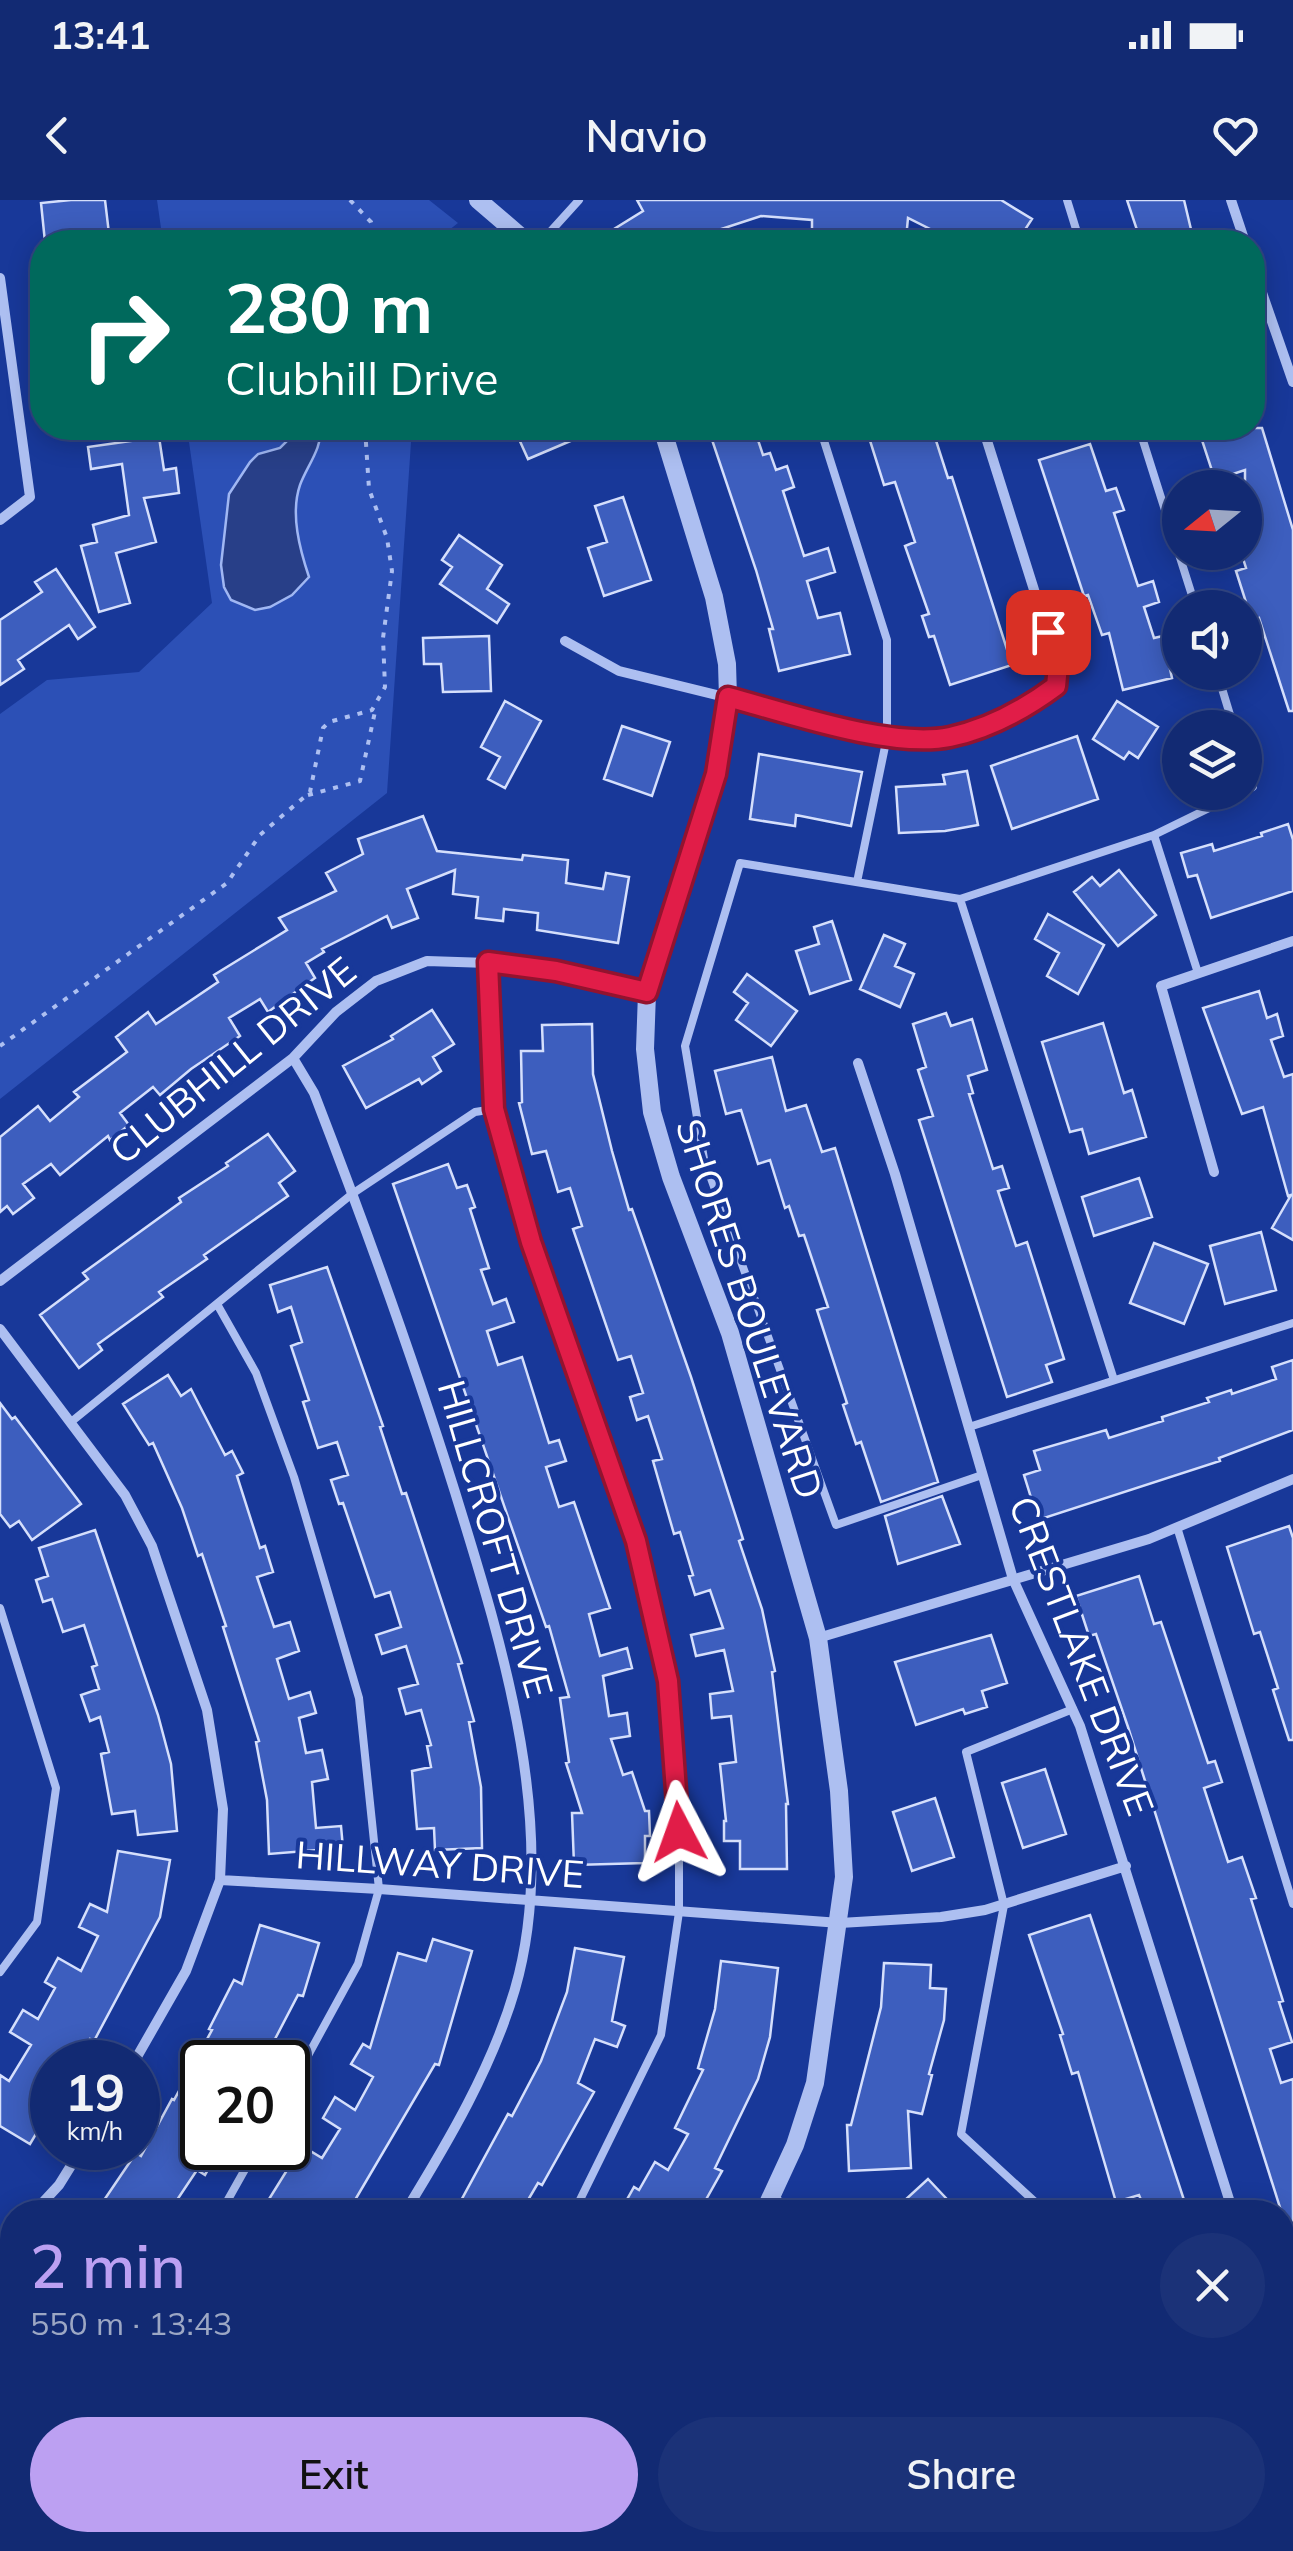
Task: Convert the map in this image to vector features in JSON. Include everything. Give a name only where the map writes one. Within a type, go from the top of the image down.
[{"type":"street","points":[[478,200],[513,230]]},
{"type":"street","points":[[1230,200],[1241,230]]},
{"type":"street","points":[[0,278],[6,372],[30,497],[0,520]]},
{"type":"street","points":[[1265,301],[1293,382]]},
{"type":"street","name":"SHORES BOULEVARD","points":[[666,440],[714,597],[727,664],[728,697],[716,774],[647,992],[645,1050],[652,1112],[671,1177],[730,1332],[818,1638],[839,1791],[844,1877],[815,2082],[771,2200]]},
{"type":"street","points":[[565,641],[619,671],[887,737],[949,737],[1024,710],[1056,686],[1058,666],[988,440]]},
{"type":"street","points":[[1214,1172],[1162,986],[1293,940]]},
{"type":"street","name":"CLUBHILL DRIVE","points":[[0,1281],[293,1058],[336,1012],[376,981],[427,961],[488,962],[556,971],[647,992]]},
{"type":"street","name":"HILLCROFT DRIVE","points":[[293,1058],[314,1093],[436,1429],[500,1635],[528,1806],[530,1902],[515,1987],[500,2032],[464,2112],[413,2200]]},
{"type":"street","name":"CRESTLAKE DRIVE","points":[[858,1063],[895,1174],[1013,1580],[1072,1710],[1126,1866],[1229,2200]]},
{"type":"street","points":[[0,1330],[125,1495],[152,1546],[201,1693],[223,1809],[220,1880],[186,1971],[147,2040]]},
{"type":"street","points":[[818,1638],[1149,1539],[1293,1480]]},
{"type":"street","name":"HILLWAY DRIVE","points":[[220,1880],[380,1888],[840,1923],[941,1917],[1004,1905],[1126,1866]]},
{"type":"street","points":[[46,2200],[69,2170]]},
{"type":"lane","points":[[552,230],[579,200]]},
{"type":"lane","points":[[1066,200],[1076,230]]},
{"type":"lane","points":[[824,440],[887,640],[887,737],[857,882]]},
{"type":"lane","points":[[1143,440],[1190,590]]},
{"type":"lane","points":[[982,1475],[836,1525],[704,1159],[685,1046],[740,863],[960,900],[1154,835],[1206,810]]},
{"type":"lane","points":[[1154,835],[1198,972]]},
{"type":"lane","points":[[960,900],[1114,1380]]},
{"type":"lane","points":[[488,962],[494,1109],[531,1242],[636,1541],[668,1681],[679,1832],[678,1912],[660,2036],[580,2200]]},
{"type":"lane","points":[[71,1422],[352,1194],[475,1112],[494,1109]]},
{"type":"lane","points":[[216,1304],[256,1373],[294,1477],[359,1698],[380,1888],[358,1964],[310,2052]]},
{"type":"lane","points":[[969,1427],[1293,1323]]},
{"type":"lane","points":[[1177,1528],[1293,1904]]},
{"type":"lane","points":[[0,1608],[56,1788],[38,1922],[0,1972]]},
{"type":"lane","points":[[1033,2200],[961,2134],[1004,1905],[966,1752],[1072,1710]]},
{"type":"lane","points":[[228,2200],[245,2170]]},
{"type":"path","points":[[350,200],[374,230]]},
{"type":"path","points":[[0,1046],[210,898],[227,884],[260,835],[308,795],[360,781],[387,672],[384,638],[392,572],[387,538],[369,489],[366,440]]},
{"type":"path","points":[[308,795],[323,728],[329,722],[372,710],[376,705]]},
{"type":"shaded area","points":[[157,200],[429,200],[458,223],[449,230],[161,230]]},
{"type":"shaded area","points":[[189,440],[411,440],[387,793],[0,1099],[0,714],[47,680],[139,672],[212,603]]},
{"type":"shaded area","points":[[288,440],[319,440],[300,485],[296,508],[309,577],[292,595],[255,610],[231,600],[224,587],[221,565],[229,494],[258,454],[280,448]]},
{"type":"building","points":[[105,200],[109,230],[44,230],[41,203]]},
{"type":"building","points":[[637,200],[1001,200],[1032,219],[1025,230],[932,230],[908,218],[907,230],[812,230],[812,220],[761,216],[718,230],[612,230],[643,211]]},
{"type":"building","points":[[1127,200],[1184,200],[1191,230],[1137,230]]},
{"type":"building","points":[[1265,438],[1293,530],[1293,711],[1289,711],[1262,627],[1262,590],[1242,590],[1236,571],[1262,570],[1262,470],[1212,470],[1202,440]]},
{"type":"building","points":[[159,440],[164,470],[176,468],[179,493],[144,498],[156,542],[116,553],[130,603],[99,612],[81,546],[97,542],[93,525],[129,515],[122,464],[91,469],[88,447]]},
{"type":"building","points":[[519,440],[573,440],[528,459]]},
{"type":"building","points":[[712,440],[758,440],[763,455],[770,453],[776,470],[787,466],[794,487],[783,491],[804,556],[828,548],[835,572],[807,581],[818,618],[840,613],[850,654],[779,671],[769,629],[773,629]]},
{"type":"building","points":[[870,440],[936,440],[948,478],[952,477],[1012,665],[950,685],[934,636],[929,637],[922,616],[929,614],[905,546],[915,542],[895,482],[884,485]]},
{"type":"building","points":[[1090,444],[1106,491],[1116,488],[1124,510],[1114,513],[1138,586],[1153,581],[1159,602],[1144,607],[1154,638],[1162,636],[1162,680],[1123,690],[1109,633],[1102,635],[1088,595],[1084,596],[1039,460]]},
{"type":"building","points":[[623,497],[651,580],[604,596],[588,548],[607,542],[595,506]]},
{"type":"building","points":[[459,535],[502,565],[487,589],[509,604],[497,623],[440,584],[452,567],[442,560]]},
{"type":"building","points":[[56,569],[95,627],[78,639],[69,625],[18,660],[24,669],[0,685],[0,620],[42,592],[35,582]]},
{"type":"building","points":[[489,636],[491,691],[443,692],[441,664],[424,664],[423,638]]},
{"type":"building","points":[[505,701],[541,721],[505,788],[488,779],[500,757],[481,747]]},
{"type":"building","points":[[1117,701],[1158,727],[1138,758],[1129,752],[1124,759],[1093,739]]},
{"type":"building","points":[[622,726],[670,742],[652,796],[604,779]]},
{"type":"building","points":[[1077,736],[1098,799],[1012,829],[991,766]]},
{"type":"building","points":[[759,754],[862,772],[851,826],[796,815],[795,826],[750,819]]},
{"type":"building","points":[[967,771],[978,825],[899,833],[896,787],[945,784],[943,775]]},
{"type":"building","points":[[423,816],[437,851],[522,860],[523,855],[568,860],[566,883],[603,889],[606,873],[629,877],[618,943],[537,930],[538,913],[504,909],[503,921],[476,918],[478,897],[453,894],[455,870],[407,889],[418,918],[392,928],[387,916],[322,949],[324,952],[306,963],[315,978],[268,1012],[260,999],[229,1018],[240,1036],[160,1095],[153,1087],[120,1113],[129,1125],[110,1140],[108,1136],[60,1175],[51,1164],[23,1184],[34,1198],[13,1214],[7,1206],[0,1212],[0,1137],[38,1106],[50,1121],[79,1097],[74,1092],[127,1052],[116,1037],[148,1012],[156,1024],[218,982],[214,975],[287,930],[279,918],[336,891],[326,873],[363,854],[358,839]]},
{"type":"building","points":[[1288,824],[1293,840],[1293,891],[1211,918],[1197,875],[1188,877],[1181,853],[1212,844],[1214,851]]},
{"type":"building","points":[[1119,870],[1156,915],[1118,946],[1074,892],[1092,877],[1100,886]]},
{"type":"building","points":[[1048,914],[1104,945],[1078,994],[1047,976],[1059,953],[1035,939]]},
{"type":"building","points":[[832,921],[851,980],[810,994],[796,951],[819,944],[814,927]]},
{"type":"building","points":[[884,935],[905,944],[895,966],[914,974],[900,1007],[860,989]]},
{"type":"building","points":[[747,974],[797,1011],[771,1046],[736,1020],[748,1003],[734,992]]},
{"type":"building","points":[[1259,991],[1267,1018],[1277,1014],[1283,1036],[1271,1040],[1284,1077],[1293,1074],[1293,1240],[1272,1228],[1291,1195],[1288,1196],[1263,1107],[1242,1114],[1203,1008]]},
{"type":"building","points":[[432,1010],[454,1044],[433,1057],[441,1071],[422,1084],[419,1079],[366,1108],[343,1066],[393,1039],[391,1036]]},
{"type":"building","points":[[946,1013],[951,1026],[972,1019],[987,1070],[968,1076],[973,1093],[969,1094],[993,1169],[1002,1166],[1009,1188],[998,1191],[1016,1246],[1027,1242],[1064,1359],[1046,1365],[1052,1382],[1007,1397],[919,1120],[933,1116],[918,1070],[926,1067],[913,1024]]},
{"type":"building","points":[[1103,1023],[1124,1093],[1132,1090],[1146,1137],[1089,1154],[1082,1129],[1070,1132],[1042,1042]]},
{"type":"building","points":[[592,1024],[593,1074],[629,1210],[632,1209],[691,1377],[762,1609],[775,1671],[772,1672],[788,1804],[787,1869],[740,1869],[740,1841],[724,1841],[726,1821],[720,1764],[736,1762],[731,1716],[712,1718],[710,1694],[733,1691],[724,1650],[696,1656],[691,1635],[723,1628],[710,1590],[695,1595],[680,1532],[674,1534],[653,1461],[662,1459],[648,1416],[637,1420],[630,1397],[643,1393],[631,1356],[618,1360],[573,1229],[582,1226],[570,1188],[558,1192],[546,1151],[532,1154],[519,1103],[521,1051],[543,1051],[542,1025]]},
{"type":"building","points":[[772,1057],[786,1111],[806,1105],[822,1152],[835,1148],[938,1482],[881,1502],[861,1442],[856,1444],[843,1405],[847,1403],[817,1310],[828,1307],[804,1235],[799,1236],[789,1206],[785,1208],[770,1160],[758,1164],[741,1110],[726,1114],[715,1071]]},
{"type":"building","points":[[268,1134],[295,1171],[279,1183],[288,1196],[159,1292],[163,1297],[98,1344],[102,1350],[79,1368],[40,1315],[88,1279],[83,1273]]},
{"type":"building","points":[[448,1164],[457,1188],[467,1185],[475,1207],[470,1209],[489,1268],[481,1270],[493,1304],[506,1299],[514,1322],[487,1331],[498,1365],[522,1357],[549,1443],[559,1440],[566,1461],[546,1467],[559,1507],[574,1502],[610,1608],[589,1614],[600,1656],[627,1648],[632,1668],[603,1676],[609,1716],[627,1713],[630,1736],[611,1739],[623,1775],[632,1772],[645,1811],[649,1811],[645,1863],[574,1865],[572,1813],[582,1813],[566,1763],[569,1762],[560,1698],[569,1697],[549,1626],[546,1627],[393,1184]]},
{"type":"building","points":[[1139,1178],[1152,1217],[1094,1236],[1082,1197]]},
{"type":"building","points":[[1261,1232],[1276,1290],[1225,1304],[1210,1246]]},
{"type":"building","points":[[1154,1243],[1208,1264],[1184,1324],[1130,1303]]},
{"type":"building","points":[[327,1267],[462,1663],[458,1664],[474,1721],[469,1722],[481,1787],[482,1848],[435,1850],[434,1828],[417,1829],[412,1771],[431,1767],[427,1746],[431,1745],[421,1710],[406,1714],[399,1689],[418,1684],[406,1646],[382,1654],[376,1635],[401,1627],[390,1592],[375,1597],[343,1503],[339,1504],[331,1480],[348,1475],[337,1442],[318,1448],[303,1402],[309,1400],[291,1346],[302,1342],[291,1307],[278,1312],[270,1285]]},
{"type":"building","points":[[1293,1360],[1293,1430],[1219,1458],[1220,1461],[1038,1520],[1024,1475],[1040,1470],[1034,1451],[1106,1430],[1109,1438],[1163,1421],[1162,1417],[1209,1402],[1207,1398],[1276,1379],[1272,1367]]},
{"type":"building","points":[[168,1375],[181,1396],[191,1389],[225,1455],[232,1451],[243,1473],[237,1476],[260,1548],[265,1546],[273,1572],[257,1577],[274,1627],[290,1622],[299,1651],[277,1659],[289,1699],[310,1692],[316,1713],[299,1718],[306,1753],[322,1750],[328,1779],[312,1782],[316,1828],[341,1826],[343,1848],[269,1854],[267,1800],[256,1742],[259,1741],[223,1627],[226,1626],[202,1554],[198,1556],[153,1443],[149,1445],[123,1404]]},
{"type":"building","points":[[0,1403],[81,1504],[32,1540],[19,1521],[10,1527],[0,1514]]},
{"type":"building","points":[[942,1496],[960,1544],[898,1564],[885,1516]]},
{"type":"building","points":[[1289,1526],[1293,1538],[1293,1740],[1289,1740],[1273,1690],[1278,1688],[1260,1632],[1254,1634],[1227,1547]]},
{"type":"building","points":[[95,1530],[158,1715],[171,1764],[177,1831],[138,1835],[135,1811],[112,1814],[101,1754],[109,1752],[100,1717],[90,1721],[81,1695],[99,1689],[92,1667],[97,1665],[84,1625],[63,1632],[52,1599],[43,1602],[36,1580],[48,1576],[39,1548]]},
{"type":"building","points":[[1139,1576],[1154,1624],[1161,1622],[1208,1763],[1215,1761],[1222,1782],[1204,1788],[1228,1862],[1242,1857],[1292,2042],[1270,2049],[1281,2083],[1293,2079],[1293,2200],[1278,2200],[1128,1727],[1096,1634],[1089,1636],[1076,1596]]},
{"type":"building","points":[[991,1635],[1007,1683],[982,1691],[987,1707],[965,1714],[963,1709],[916,1725],[895,1662]]},
{"type":"building","points":[[1045,1769],[1066,1834],[1023,1848],[1002,1783]]},
{"type":"building","points":[[935,1798],[954,1857],[912,1871],[893,1812]]},
{"type":"building","points":[[118,1851],[170,1860],[160,1917],[95,2040],[30,2040],[30,2044],[10,2032],[23,2010],[38,2019],[55,1988],[45,1982],[58,1958],[81,1971],[98,1936],[79,1927],[90,1904],[107,1912]]},
{"type":"building","points":[[1090,1915],[1184,2200],[1141,2200],[1139,2195],[1115,2200],[1078,2072],[1072,2074],[1060,2035],[1063,2034],[1029,1935]]},
{"type":"building","points":[[260,1925],[319,1943],[303,1996],[298,1995],[274,2040],[207,2040],[234,1980],[242,1984]]},
{"type":"building","points":[[433,1939],[472,1951],[439,2065],[435,2064],[355,2200],[268,2200],[287,2170],[310,2170],[310,2151],[322,2158],[340,2129],[323,2118],[335,2097],[355,2110],[373,2077],[351,2064],[363,2044],[370,2048],[398,1953],[426,1961]]},
{"type":"building","points":[[575,1948],[624,1957],[612,2021],[625,2026],[617,2047],[595,2039],[578,2083],[594,2092],[542,2185],[538,2183],[528,2200],[461,2200],[541,2061],[567,1992]]},
{"type":"building","points":[[721,1961],[778,1968],[770,2037],[758,2079],[715,2168],[722,2171],[706,2200],[627,2200],[634,2187],[639,2190],[655,2162],[668,2170],[688,2134],[675,2128],[703,2070],[698,2068],[715,2009]]},
{"type":"building","points":[[884,1963],[931,1965],[930,1988],[946,1989],[944,2020],[922,2114],[908,2111],[911,2168],[849,2171],[847,2125],[851,2125],[881,2007]]},
{"type":"building","points":[[30,2047],[30,2144],[0,2126],[0,2075],[9,2081]]},
{"type":"building","points":[[180,2089],[180,2170],[197,2170],[177,2200],[104,2200],[124,2170],[160,2170],[160,2121]]},
{"type":"building","points":[[928,2179],[948,2200],[905,2200]]},
{"type":"route","points":[[679,1832],[668,1681],[636,1541],[531,1242],[494,1109],[488,962],[556,971],[647,992],[716,774],[728,697],[887,737],[949,737],[1024,710],[1056,686],[1058,666],[1048,632]]}]
